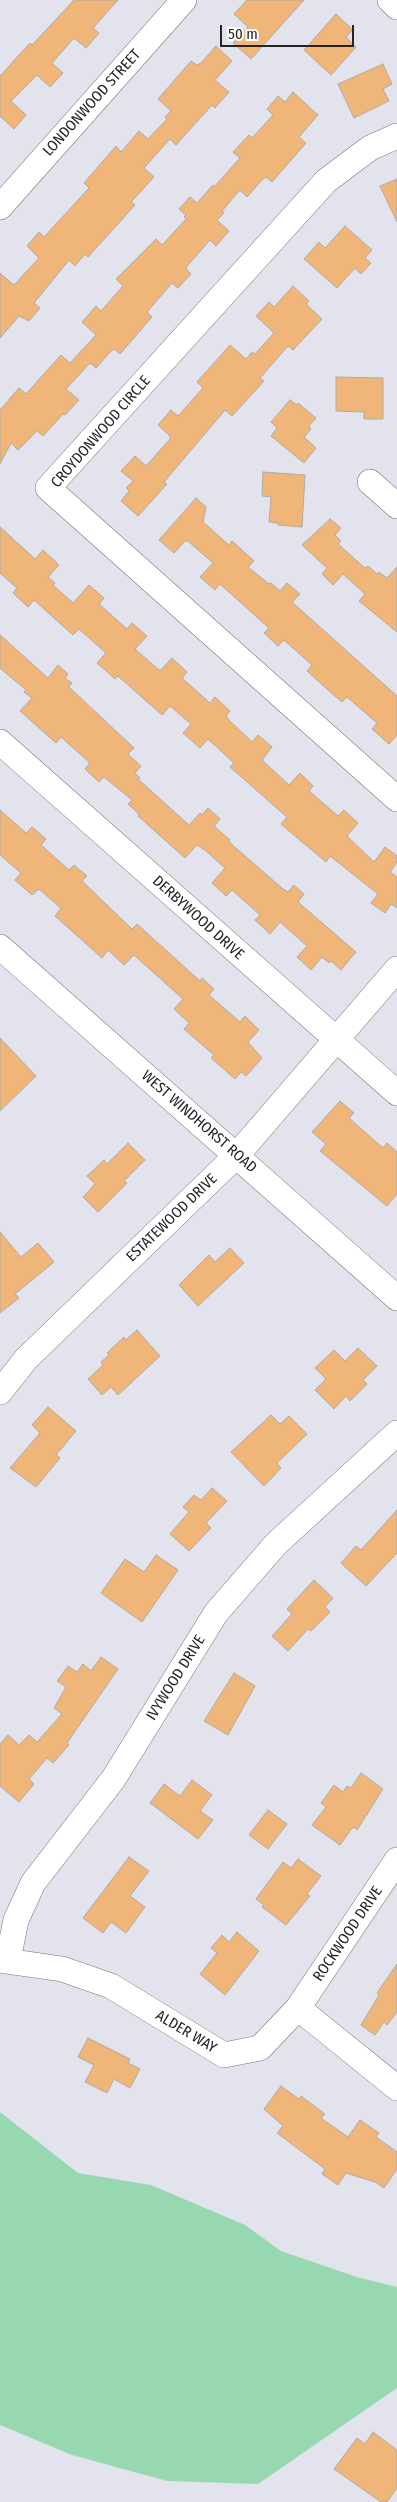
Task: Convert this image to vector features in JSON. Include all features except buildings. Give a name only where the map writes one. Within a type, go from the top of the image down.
[{"type":"street","name":"LONDONWOOD STREET","points":[[0,207],[184,0]]},
{"type":"street","points":[[390,0],[397,7]]},
{"type":"street","name":"CROYDONWOOD CIRCLE","points":[[397,136],[370,148],[326,181],[48,488],[397,799]]},
{"type":"street","points":[[370,482],[397,506]]},
{"type":"street","name":"DERBYWOOD DRIVE","points":[[0,742],[337,1042],[397,1093]]},
{"type":"street","name":"WEST WINDHORST ROAD","points":[[1,950],[397,1298]]},
{"type":"street","name":"ESTATEWOOD DRIVE","points":[[0,1392],[26,1358],[236,1155],[337,1042],[397,969]]},
{"type":"street","name":"IVYWOOD DRIVE","points":[[4,1960],[16,1920],[33,1883],[114,1778],[216,1613],[276,1544],[397,1433]]},
{"type":"street","name":"ROCKWOOD DRIVE","points":[[298,2008],[397,1860]]},
{"type":"street","name":"ALDER WAY","points":[[4,1960],[62,1969],[111,1986],[224,2055],[260,2048],[298,2008]]},
{"type":"street","points":[[298,2008],[397,2088]]},
{"type":"green space","points":[[0,2112],[78,2173],[151,2185],[245,2225],[281,2251],[360,2278],[397,2287],[397,2388],[258,2484],[167,2481],[72,2455],[0,2425]]}]
